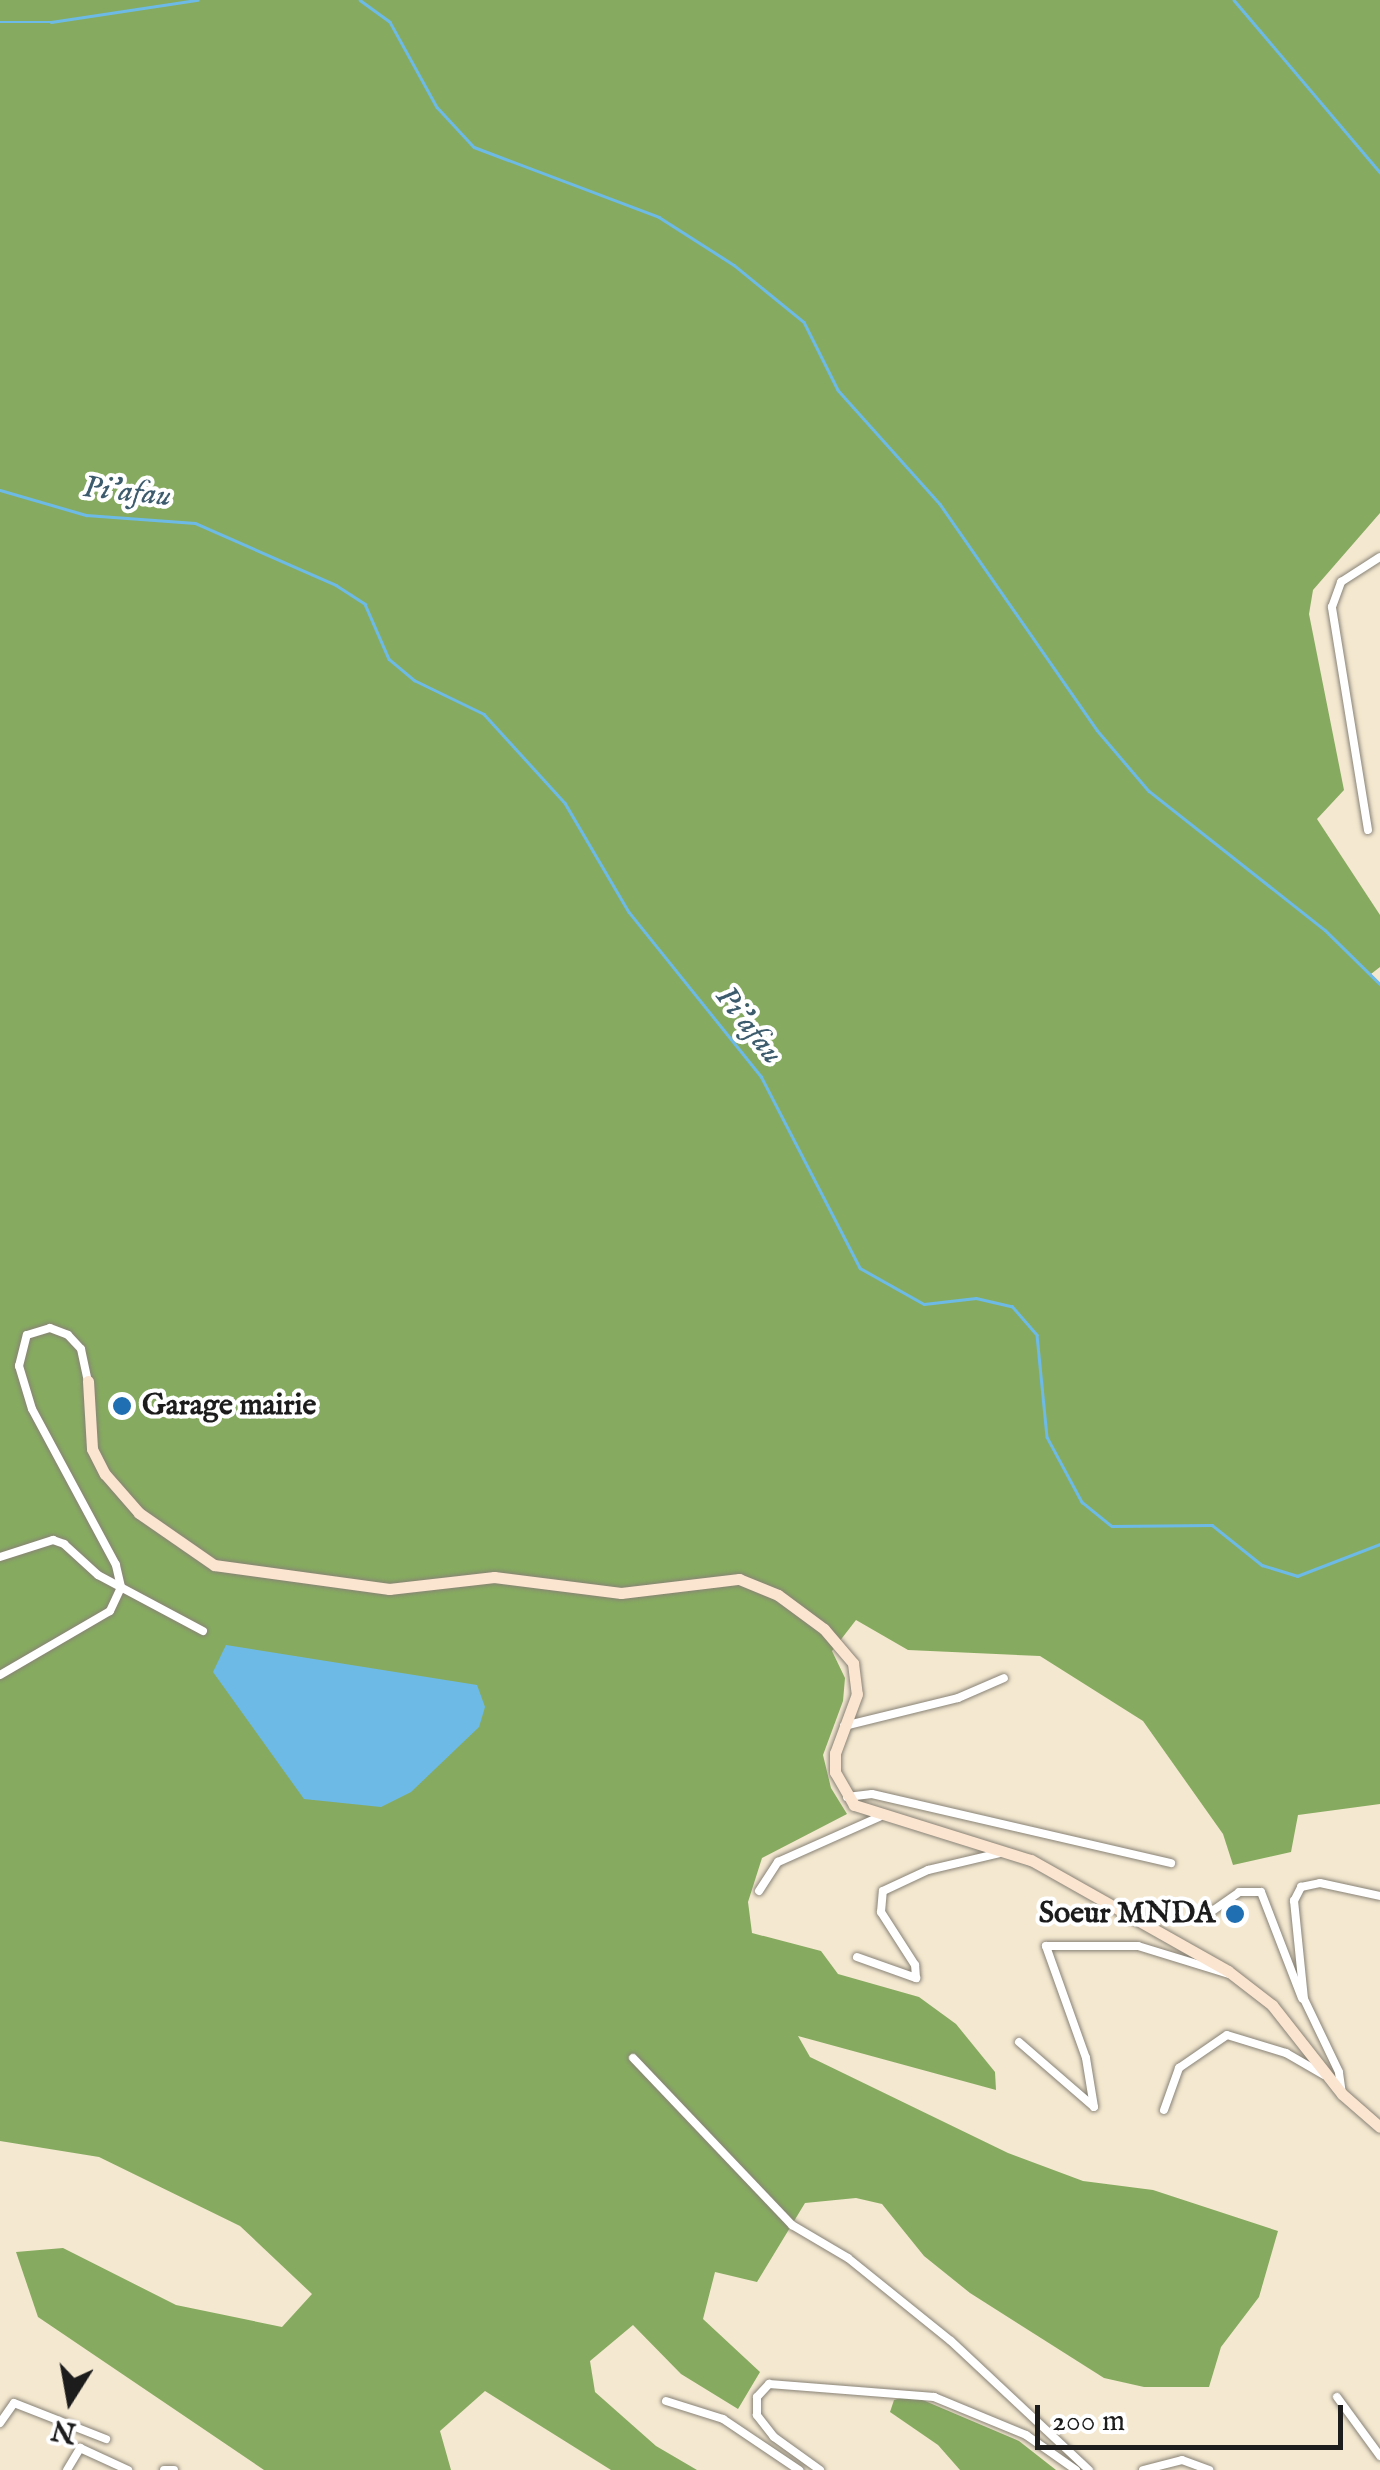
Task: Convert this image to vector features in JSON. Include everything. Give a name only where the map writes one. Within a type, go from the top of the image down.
[{"type":"street","points":[[1368,830],[1332,607],[1340,582],[1380,557]]},
{"type":"street","points":[[0,1675],[110,1611],[121,1583],[32,1409],[19,1366],[26,1334],[50,1328],[68,1335],[81,1349],[88,1381],[92,1449],[105,1474],[181,1547],[214,1566],[389,1589],[494,1577],[602,1592],[682,1590],[739,1579],[754,1583],[802,1611],[853,1663],[857,1694],[844,1726],[835,1772],[848,1796],[880,1817],[1006,1850],[1072,1879],[1233,1974],[1292,2026],[1342,2094],[1380,2127]]},
{"type":"street","points":[[0,1557],[52,1540],[203,1632]]},
{"type":"street","points":[[844,1726],[958,1698],[1004,1678]]},
{"type":"street","points":[[848,1796],[872,1794],[1171,1862]]},
{"type":"street","points":[[759,1891],[778,1862],[880,1817]]},
{"type":"street","points":[[857,1958],[916,1978],[915,1966],[881,1912],[883,1891],[928,1870],[1006,1850]]},
{"type":"street","points":[[1305,2002],[1296,1893],[1320,1883],[1380,1896]]},
{"type":"street","points":[[1208,1914],[1238,1892],[1261,1892],[1305,2002],[1339,2072],[1342,2094]]},
{"type":"street","points":[[1019,2042],[1094,2107],[1086,2058],[1045,1951],[1051,1943],[1138,1946],[1233,1974]]},
{"type":"street","points":[[1164,2110],[1178,2068],[1227,2035],[1286,2053],[1328,2077]]},
{"type":"street","points":[[633,2058],[792,2225],[892,2294],[1089,2470]]},
{"type":"street","points":[[820,2470],[764,2426],[755,2406],[761,2390],[779,2384],[878,2394],[917,2393],[954,2404],[1026,2435],[1076,2470]]},
{"type":"street","points":[[1337,2397],[1380,2456]]},
{"type":"street","points":[[666,2401],[722,2420],[799,2470]]},
{"type":"street","points":[[0,2423],[14,2403],[106,2438]]},
{"type":"street","points":[[67,2470],[80,2448],[128,2470]]},
{"type":"street","points":[[1143,2470],[1182,2460],[1209,2470]]},
{"type":"street","points":[[164,2470],[174,2470]]},
{"type":"green space","points":[[0,0],[1380,0],[1380,513],[1313,590],[1309,614],[1344,790],[1317,819],[1380,915],[1380,967],[1371,974],[1380,983],[1380,1804],[1298,1815],[1291,1852],[1233,1865],[1223,1834],[1143,1721],[1040,1656],[908,1650],[856,1620],[832,1651],[845,1678],[843,1701],[823,1755],[831,1788],[847,1814],[762,1858],[748,1902],[752,1933],[821,1951],[838,1974],[919,1997],[956,2024],[995,2072],[996,2090],[798,2036],[810,2057],[1008,2153],[1083,2181],[1153,2190],[1278,2231],[1259,2297],[1221,2347],[1209,2387],[1144,2387],[1104,2378],[970,2293],[924,2256],[882,2204],[856,2198],[805,2203],[757,2282],[715,2272],[703,2319],[760,2372],[738,2409],[681,2374],[633,2325],[590,2361],[595,2392],[656,2446],[697,2470],[611,2470],[485,2391],[440,2431],[451,2470],[264,2470],[38,2317],[16,2252],[63,2248],[176,2305],[282,2327],[312,2294],[240,2226],[99,2157],[0,2141]]},
{"type":"green space","points":[[911,2395],[1019,2441],[1056,2470],[960,2470],[938,2445],[890,2412],[894,2400]]},
{"type":"water","points":[[226,1645],[477,1685],[485,1707],[479,1727],[411,1792],[381,1807],[304,1799],[213,1672]]},
{"type":"waterway","points":[[0,22],[51,22],[197,0]]},
{"type":"waterway","points":[[360,0],[390,22],[437,107],[474,147],[659,217],[734,265],[804,322],[838,390],[940,504],[1097,730],[1149,791],[1325,930],[1380,984]]},
{"type":"waterway","points":[[1234,0],[1380,172]]},
{"type":"waterway","name":"Pi'afau","points":[[0,490],[86,515],[195,523],[336,585],[365,604],[389,659],[414,680],[484,714],[565,803],[629,912],[761,1076],[860,1268],[924,1304],[976,1298],[1012,1306],[1037,1335],[1047,1437],[1082,1502],[1112,1526],[1212,1525],[1262,1565],[1297,1576],[1380,1544]]},
{"type":"place","name":"Garage mairie","points":[[122,1406]]},
{"type":"place","name":"Soeur MNDA","points":[[1235,1914]]}]
